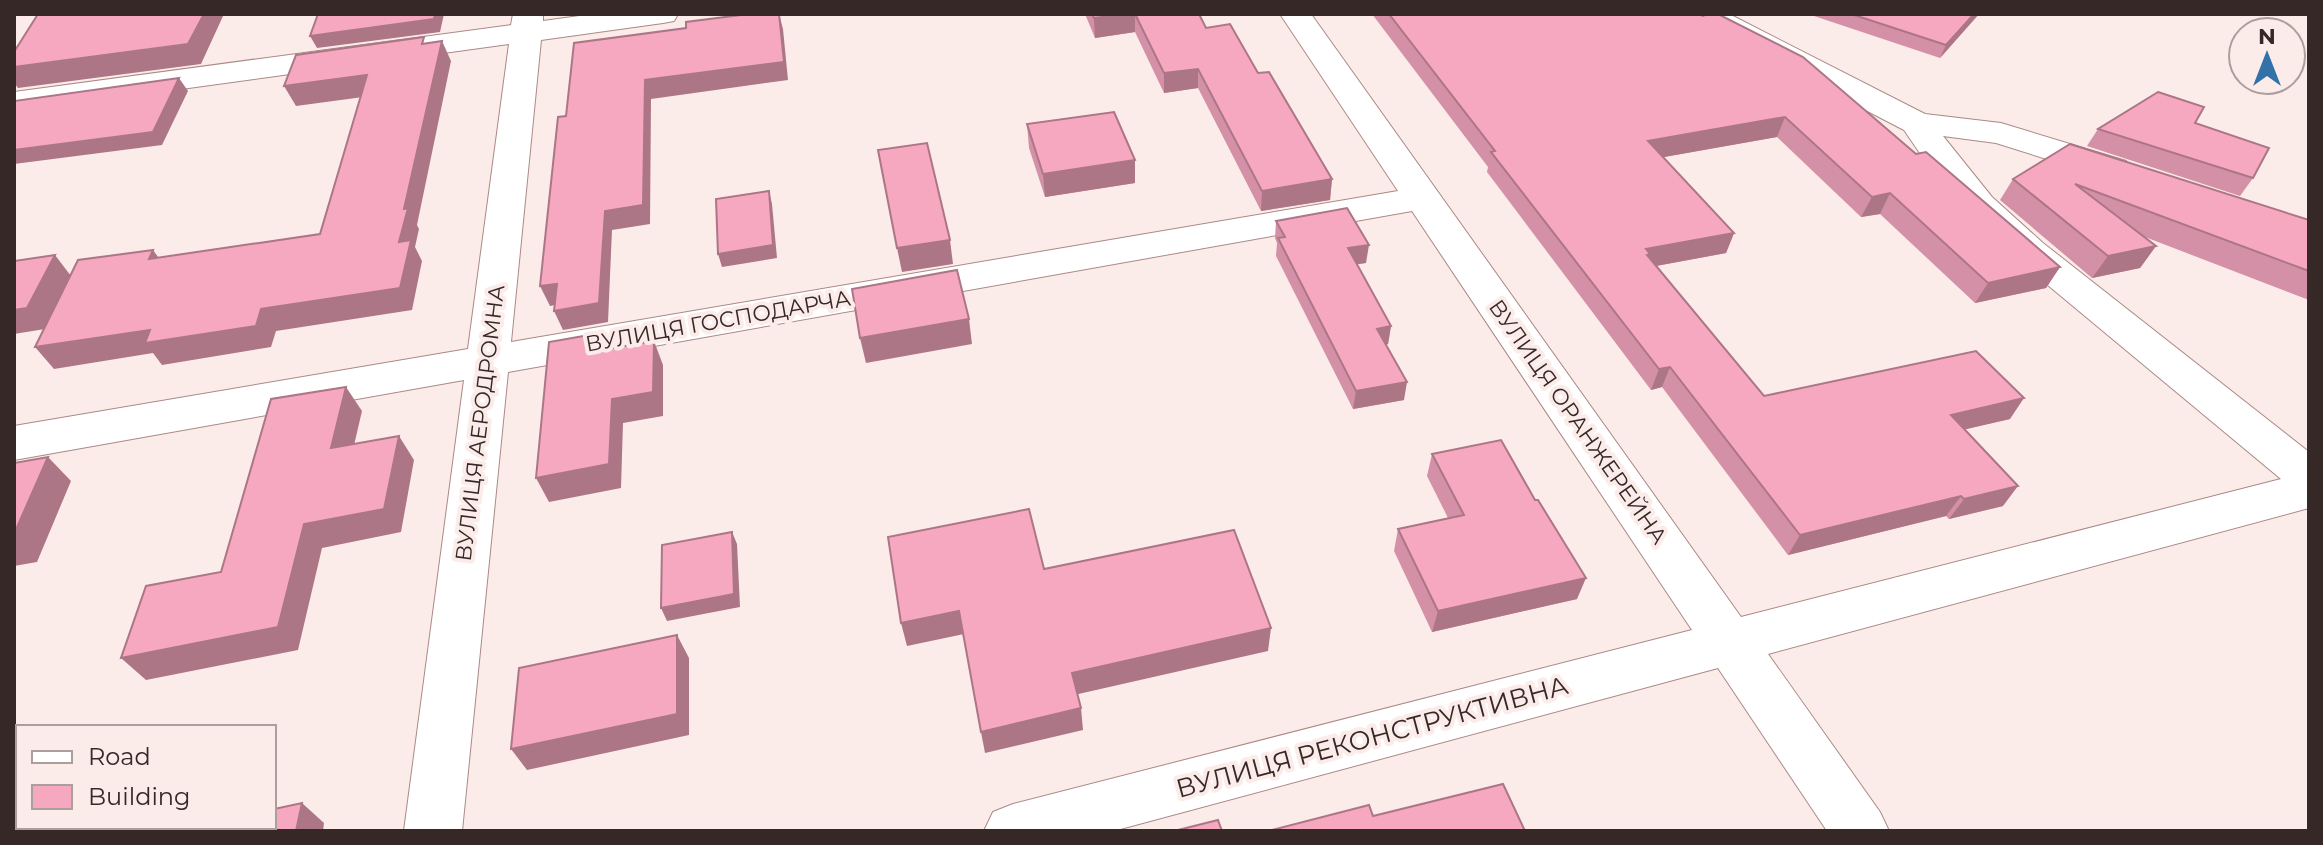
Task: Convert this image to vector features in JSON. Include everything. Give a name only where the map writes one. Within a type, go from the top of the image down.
[{"type":"street","points":[[14,102],[527,23],[663,14]]},
{"type":"street","name":"ВУЛИЦЯ ОРАНЖЕРЕЙНА","points":[[1295,14],[1860,831]]},
{"type":"street","points":[[1705,14],[1917,123],[2001,133],[2143,179]]},
{"type":"street","name":"ВУЛИЦЯ АЕРОДРОМНА","points":[[433,831],[527,23]]},
{"type":"street","points":[[1917,123],[1932,150],[1959,185],[2012,237],[2309,477]]},
{"type":"street","name":"ВУЛИЦЯ ГОСПОДАРЧА","points":[[14,443],[1423,198]]},
{"type":"street","name":"ВУЛИЦЯ РЕКОНСТРУКТИВНА","points":[[1013,831],[2309,490]]},
{"type":"building","points":[[38,14],[204,14],[188,44],[14,67],[14,52]]},
{"type":"building","points":[[318,14],[435,14],[434,19],[310,36]]},
{"type":"building","points":[[749,14],[779,14],[784,62],[645,80],[643,205],[605,211],[599,303],[554,311],[557,284],[540,286],[558,117],[566,116],[574,43],[686,28],[686,22]]},
{"type":"building","points":[[1092,14],[1126,14],[1094,18]]},
{"type":"building","points":[[1135,14],[1199,14],[1206,28],[1230,24],[1258,73],[1269,72],[1332,179],[1262,191],[1198,69],[1164,73]]},
{"type":"building","points":[[1389,14],[1718,14],[1803,57],[1916,154],[1926,152],[2060,267],[1988,283],[1890,193],[1872,197],[1785,117],[1648,141],[1734,233],[1646,249],[1650,254],[1647,255],[1764,396],[1976,351],[2024,398],[1951,415],[2018,486],[1964,499],[1961,496],[1800,535],[1670,367],[1659,369]]},
{"type":"building","points":[[1851,14],[1974,14],[1946,45]]},
{"type":"building","points":[[424,37],[422,44],[442,41],[404,209],[408,208],[399,242],[411,240],[400,288],[261,309],[256,326],[145,343],[150,330],[35,347],[78,260],[153,250],[149,259],[320,234],[367,75],[284,86],[296,55]]},
{"type":"building","points":[[179,78],[153,132],[14,150],[14,101]]},
{"type":"building","points":[[2158,92],[2204,107],[2195,123],[2269,148],[2253,178],[2098,129]]},
{"type":"building","points":[[1114,112],[1135,160],[1043,174],[1027,124]]},
{"type":"building","points":[[927,143],[950,240],[897,248],[878,150]]},
{"type":"building","points":[[2070,144],[2309,220],[2309,271],[2075,184],[2156,246],[2108,256],[2013,179]]},
{"type":"building","points":[[769,191],[773,245],[718,254],[716,199]]},
{"type":"building","points":[[1347,208],[1369,245],[1348,248],[1391,326],[1377,329],[1407,382],[1356,391],[1278,238],[1285,237],[1276,221]]},
{"type":"building","points":[[55,255],[27,308],[14,310],[14,261]]},
{"type":"building","points":[[957,270],[969,319],[860,338],[852,289]]},
{"type":"building","points":[[595,334],[594,351],[654,341],[653,392],[612,399],[609,464],[536,478],[549,342]]},
{"type":"building","points":[[346,387],[331,448],[399,436],[384,509],[304,524],[278,627],[121,658],[146,586],[221,572],[271,399]]},
{"type":"building","points":[[1501,440],[1535,500],[1538,500],[1586,578],[1438,611],[1398,529],[1464,515],[1432,454]]},
{"type":"building","points":[[48,457],[14,534],[14,463]]},
{"type":"building","points":[[1029,509],[1044,569],[1234,530],[1271,628],[1072,673],[1081,708],[981,732],[959,611],[901,623],[888,537]]},
{"type":"building","points":[[732,532],[734,594],[661,608],[662,545]]},
{"type":"building","points":[[677,635],[677,714],[511,749],[519,668]]},
{"type":"building","points":[[1503,784],[1525,831],[1268,831],[1369,805],[1373,816]]},
{"type":"building","points":[[302,803],[296,831],[190,831],[276,829],[276,809]]},
{"type":"building","points":[[1218,820],[1222,831],[1174,831]]}]
